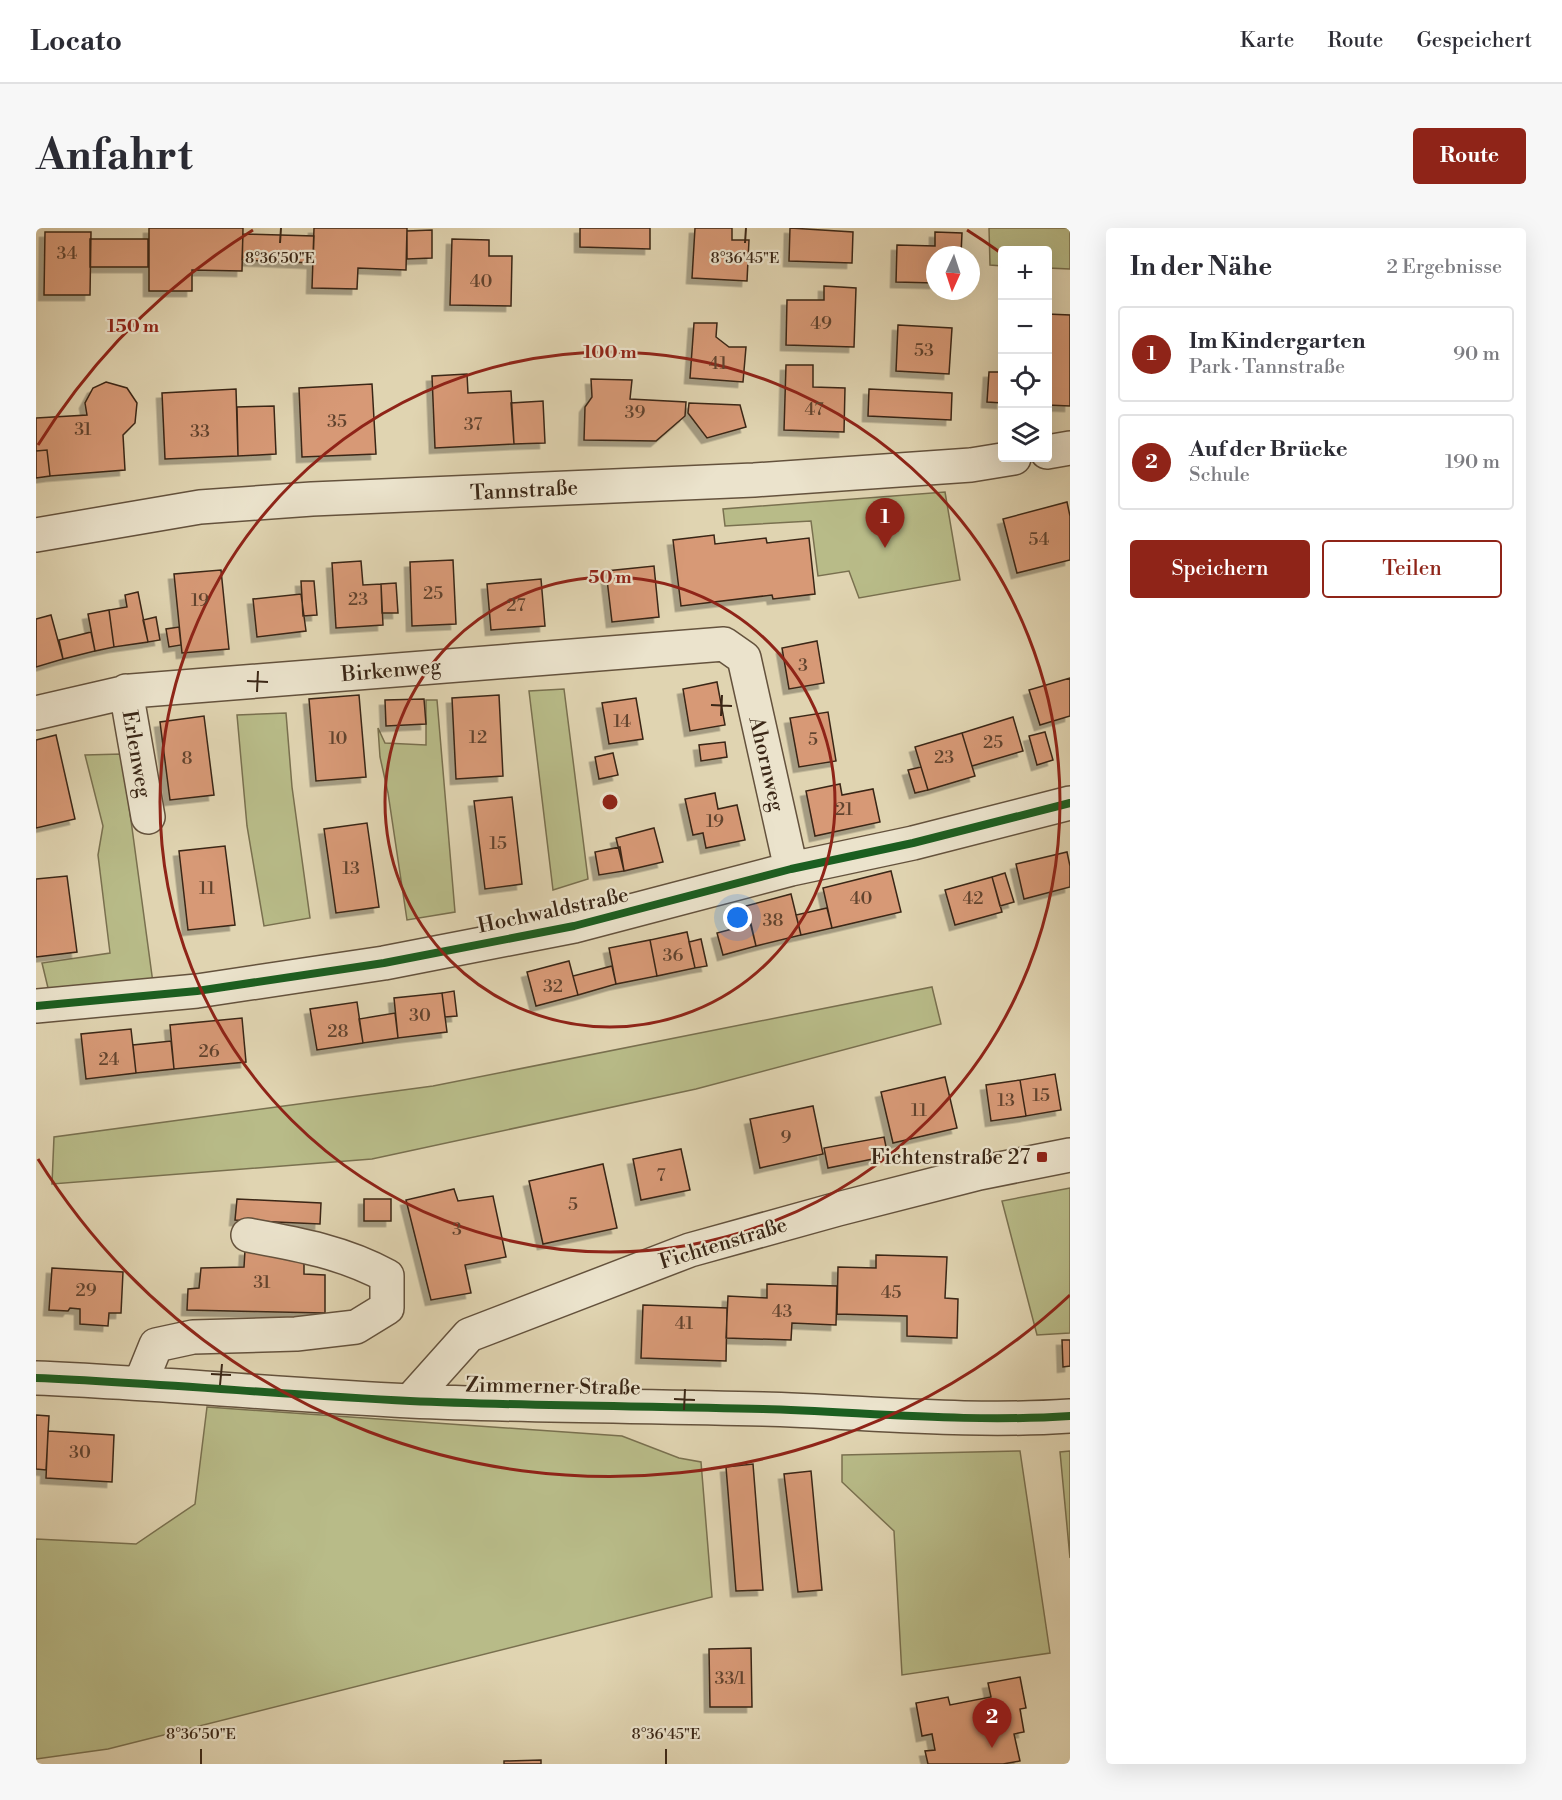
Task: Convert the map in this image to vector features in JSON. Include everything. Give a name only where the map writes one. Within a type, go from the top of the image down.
[{"type":"street","points":[[1052,451],[1070,448]]},
{"type":"street","name":"Tannstraße","points":[[36,535],[212,506],[559,489],[581,486],[754,480],[971,465],[998,461]]},
{"type":"street","name":"Birkenweg","points":[[36,713],[126,691],[724,644],[744,658]]},
{"type":"street","name":"Ahornweg","points":[[744,658],[791,869]]},
{"type":"street","name":"Erlenweg","points":[[126,691],[148,817]]},
{"type":"street","name":"Hochwaldstraße","points":[[36,1006],[197,992],[384,963],[574,926],[791,869],[913,843],[1070,803]]},
{"type":"street","name":"Fichtenstraße","points":[[410,1401],[469,1335],[690,1250],[979,1173],[1070,1155]]},
{"type":"street","points":[[141,1382],[156,1345],[193,1337],[296,1334],[356,1327],[387,1308],[387,1276],[364,1263],[310,1247],[248,1235]]},
{"type":"street","name":"Zimmerner Straße","points":[[36,1378],[141,1382],[410,1401],[766,1409],[912,1416],[1037,1418],[1070,1416]]},
{"type":"green space","points":[[989,228],[1070,228],[1070,269],[1052,268],[1052,246],[998,246],[998,266],[990,265]]},
{"type":"green space","points":[[945,492],[960,580],[859,598],[849,571],[818,576],[811,521],[725,526],[723,509]]},
{"type":"green space","points":[[564,689],[588,879],[553,890],[529,691]]},
{"type":"green space","points":[[426,700],[437,700],[455,912],[407,920],[388,793],[380,757],[378,728],[385,743],[426,745]]},
{"type":"green space","points":[[286,713],[292,787],[310,918],[264,926],[247,826],[237,715]]},
{"type":"green space","points":[[122,754],[153,983],[48,988],[42,963],[110,953],[98,855],[103,826],[85,755]]},
{"type":"green space","points":[[932,987],[941,1024],[696,1089],[372,1159],[52,1184],[54,1137],[433,1086]]},
{"type":"green space","points":[[1070,1188],[1070,1333],[1037,1335],[1002,1201]]},
{"type":"green space","points":[[207,1407],[622,1436],[679,1458],[701,1462],[712,1597],[108,1749],[36,1759],[36,1539],[136,1544],[195,1504]]},
{"type":"green space","points":[[1020,1451],[1050,1653],[902,1675],[894,1531],[842,1482],[842,1455]]},
{"type":"green space","points":[[1070,1451],[1070,1558],[1060,1452]]},
{"type":"building","points":[[149,228],[243,228],[242,271],[192,270],[192,291],[149,291]]},
{"type":"building","points":[[314,228],[407,228],[406,270],[358,268],[357,289],[312,288]]},
{"type":"building","points":[[580,228],[650,228],[650,249],[580,247]]},
{"type":"building","points":[[695,228],[732,228],[732,240],[749,240],[747,281],[692,278]]},
{"type":"building","points":[[790,228],[853,232],[852,263],[789,261]]},
{"type":"building","points":[[432,230],[432,258],[407,259],[407,231]]},
{"type":"building","points":[[45,232],[91,232],[90,295],[44,295]]},
{"type":"building","points":[[935,232],[962,233],[961,246],[935,246]]},
{"type":"building","points":[[243,234],[314,236],[313,263],[242,260]]},
{"type":"building","points":[[90,239],[148,239],[148,267],[90,267]]},
{"type":"building","points":[[452,239],[489,240],[489,256],[512,256],[511,306],[450,305]]},
{"type":"building","points":[[897,245],[935,246],[926,246],[926,283],[896,282]]},
{"type":"building","points":[[824,286],[856,288],[854,347],[786,345],[787,300],[824,300]]},
{"type":"building","points":[[1052,314],[1070,315],[1070,406],[1052,405]]},
{"type":"building","points":[[694,323],[717,323],[716,337],[729,347],[746,347],[743,382],[690,378]]},
{"type":"building","points":[[898,325],[952,328],[949,374],[896,371]]},
{"type":"building","points":[[786,365],[813,365],[813,387],[845,388],[844,432],[784,430]]},
{"type":"building","points":[[989,372],[998,372],[998,403],[987,402]]},
{"type":"building","points":[[467,374],[468,393],[511,391],[514,444],[435,448],[432,376]]},
{"type":"building","points":[[591,379],[632,380],[630,399],[686,402],[685,416],[656,441],[584,440],[585,407],[592,397]]},
{"type":"building","points":[[106,382],[127,388],[137,403],[135,423],[123,435],[125,470],[50,476],[47,450],[36,451],[36,418],[87,415],[85,403],[93,388]]},
{"type":"building","points":[[372,384],[376,454],[302,457],[299,388]]},
{"type":"building","points":[[236,389],[238,456],[165,459],[162,393]]},
{"type":"building","points":[[869,389],[952,393],[951,420],[868,416]]},
{"type":"building","points":[[543,401],[545,443],[514,444],[511,403]]},
{"type":"building","points":[[689,403],[740,405],[746,427],[707,438],[688,413]]},
{"type":"building","points":[[274,406],[276,454],[238,456],[237,407]]},
{"type":"building","points":[[47,450],[50,476],[36,478],[36,451]]},
{"type":"building","points":[[1067,502],[1070,516],[1070,560],[1017,573],[1003,519]]},
{"type":"building","points":[[714,535],[715,544],[766,538],[767,543],[809,538],[815,594],[773,599],[772,595],[681,606],[673,540]]},
{"type":"building","points":[[453,560],[456,624],[412,626],[410,562]]},
{"type":"building","points":[[361,561],[363,585],[381,584],[383,625],[336,628],[332,563]]},
{"type":"building","points":[[654,566],[659,617],[612,622],[606,571]]},
{"type":"building","points":[[221,570],[229,649],[182,653],[174,574]]},
{"type":"building","points":[[541,579],[545,626],[491,630],[487,584]]},
{"type":"building","points":[[301,581],[314,581],[317,615],[303,616]]},
{"type":"building","points":[[396,583],[398,613],[382,613],[381,584]]},
{"type":"building","points":[[138,592],[148,642],[114,647],[109,610],[127,607],[125,595]]},
{"type":"building","points":[[301,594],[306,631],[257,637],[253,599]]},
{"type":"building","points":[[109,610],[114,647],[95,651],[88,614]]},
{"type":"building","points":[[51,615],[63,659],[36,667],[36,619]]},
{"type":"building","points":[[156,617],[160,640],[148,642],[143,620]]},
{"type":"building","points":[[179,627],[181,645],[169,647],[166,629]]},
{"type":"building","points":[[91,632],[95,651],[63,659],[59,640]]},
{"type":"building","points":[[817,641],[824,683],[789,689],[782,648]]},
{"type":"building","points":[[1070,678],[1070,716],[1040,725],[1029,690]]},
{"type":"building","points":[[717,682],[725,725],[690,731],[683,689]]},
{"type":"building","points":[[359,695],[366,777],[316,781],[309,699]]},
{"type":"building","points":[[499,695],[503,776],[456,779],[452,698]]},
{"type":"building","points":[[636,698],[643,739],[609,744],[602,703]]},
{"type":"building","points":[[424,699],[426,724],[386,726],[385,700]]},
{"type":"building","points":[[828,712],[836,761],[799,767],[790,718]]},
{"type":"building","points":[[204,716],[214,795],[170,800],[160,722]]},
{"type":"building","points":[[1013,717],[1023,751],[972,766],[962,733]]},
{"type":"building","points":[[1045,732],[1053,760],[1037,765],[1029,736]]},
{"type":"building","points":[[962,733],[975,776],[928,790],[915,747]]},
{"type":"building","points":[[56,735],[75,819],[36,828],[36,740]]},
{"type":"building","points":[[725,742],[727,757],[701,761],[699,745]]},
{"type":"building","points":[[613,753],[618,775],[599,779],[595,757]]},
{"type":"building","points":[[921,767],[928,790],[915,793],[908,770]]},
{"type":"building","points":[[840,784],[842,795],[873,789],[880,822],[815,836],[806,791]]},
{"type":"building","points":[[715,793],[718,809],[737,805],[745,840],[706,848],[703,833],[693,835],[685,799]]},
{"type":"building","points":[[512,797],[522,884],[485,889],[474,801]]},
{"type":"building","points":[[367,823],[379,907],[336,913],[324,829]]},
{"type":"building","points":[[654,828],[663,862],[624,871],[616,838]]},
{"type":"building","points":[[225,846],[235,925],[188,930],[179,851]]},
{"type":"building","points":[[620,847],[624,871],[599,875],[595,852]]},
{"type":"building","points":[[1067,852],[1070,887],[1024,899],[1016,864]]},
{"type":"building","points":[[891,871],[901,912],[832,928],[823,888]]},
{"type":"building","points":[[1005,873],[1014,902],[1000,906],[992,877]]},
{"type":"building","points":[[67,876],[77,952],[36,957],[36,879]]},
{"type":"building","points":[[992,877],[1002,912],[955,925],[945,890]]},
{"type":"building","points":[[791,894],[801,935],[756,946],[746,906]]},
{"type":"building","points":[[827,908],[832,928],[801,935],[796,915]]},
{"type":"building","points":[[751,924],[756,946],[723,955],[717,933]]},
{"type":"building","points":[[687,932],[695,968],[657,976],[650,940]]},
{"type":"building","points":[[701,939],[707,966],[695,968],[689,942]]},
{"type":"building","points":[[650,940],[657,976],[616,984],[609,948]]},
{"type":"building","points":[[569,961],[578,995],[536,1006],[527,972]]},
{"type":"building","points":[[612,966],[616,984],[578,995],[573,976]]},
{"type":"building","points":[[454,991],[457,1016],[445,1017],[442,993]]},
{"type":"building","points":[[442,993],[447,1032],[398,1038],[394,998]]},
{"type":"building","points":[[357,1002],[363,1043],[317,1050],[310,1009]]},
{"type":"building","points":[[395,1013],[398,1038],[363,1043],[359,1019]]},
{"type":"building","points":[[242,1018],[246,1062],[174,1069],[170,1025]]},
{"type":"building","points":[[131,1029],[136,1073],[86,1079],[81,1034]]},
{"type":"building","points":[[171,1041],[174,1069],[136,1073],[133,1045]]},
{"type":"building","points":[[1055,1074],[1061,1110],[1026,1116],[1020,1080]]},
{"type":"building","points":[[945,1077],[957,1128],[893,1143],[881,1092]]},
{"type":"building","points":[[1020,1080],[1026,1116],[991,1121],[986,1085]]},
{"type":"building","points":[[813,1106],[823,1154],[760,1168],[750,1119]]},
{"type":"building","points":[[884,1137],[888,1156],[828,1168],[824,1148]]},
{"type":"building","points":[[681,1149],[690,1190],[641,1200],[633,1159]]},
{"type":"building","points":[[603,1164],[617,1228],[543,1244],[529,1181]]},
{"type":"building","points":[[454,1189],[458,1201],[493,1196],[506,1257],[465,1265],[471,1293],[431,1300],[406,1200]]},
{"type":"building","points":[[237,1199],[321,1203],[320,1224],[235,1220]]},
{"type":"building","points":[[364,1199],[391,1199],[391,1221],[364,1221]]},
{"type":"building","points":[[245,1250],[304,1252],[304,1274],[325,1275],[325,1313],[187,1310],[188,1289],[199,1288],[201,1268],[244,1267]]},
{"type":"building","points":[[876,1255],[947,1257],[945,1298],[958,1299],[957,1338],[907,1336],[907,1316],[837,1314],[838,1267],[876,1268]]},
{"type":"building","points":[[52,1268],[123,1272],[121,1313],[109,1313],[108,1326],[80,1324],[80,1309],[49,1310]]},
{"type":"building","points":[[767,1284],[837,1286],[836,1325],[792,1323],[791,1340],[726,1338],[728,1296],[767,1298]]},
{"type":"building","points":[[643,1305],[727,1308],[726,1361],[641,1358]]},
{"type":"building","points":[[1062,1340],[1070,1340],[1070,1366],[1063,1367]]},
{"type":"building","points":[[36,1415],[49,1416],[46,1470],[36,1469]]},
{"type":"building","points":[[48,1431],[114,1435],[112,1482],[46,1478]]},
{"type":"building","points":[[753,1464],[763,1590],[736,1591],[726,1467]]},
{"type":"building","points":[[811,1471],[822,1590],[798,1592],[784,1474]]},
{"type":"building","points":[[751,1648],[752,1707],[710,1707],[709,1649]]},
{"type":"building","points":[[1020,1677],[1026,1708],[1020,1709],[1024,1732],[1014,1734],[1020,1761],[1003,1764],[928,1764],[925,1751],[935,1750],[932,1734],[922,1736],[916,1703],[948,1697],[950,1705],[991,1697],[988,1683]]},
{"type":"building","points":[[541,1760],[541,1764],[504,1764],[504,1761]]},
{"type":"cycle path","points":[[36,1006],[197,991],[384,963],[574,926],[791,869],[913,843],[1070,803]]},
{"type":"cycle path","points":[[36,1378],[454,1403],[763,1409],[955,1418],[1070,1416]]},
{"type":"place","name":"Im Kindergarten","points":[[885,548]]},
{"type":"place","name":"Fichtenstraße 27","points":[[1042,1157]]},
{"type":"place","name":"Auf der Brücke","points":[[992,1748]]}]
